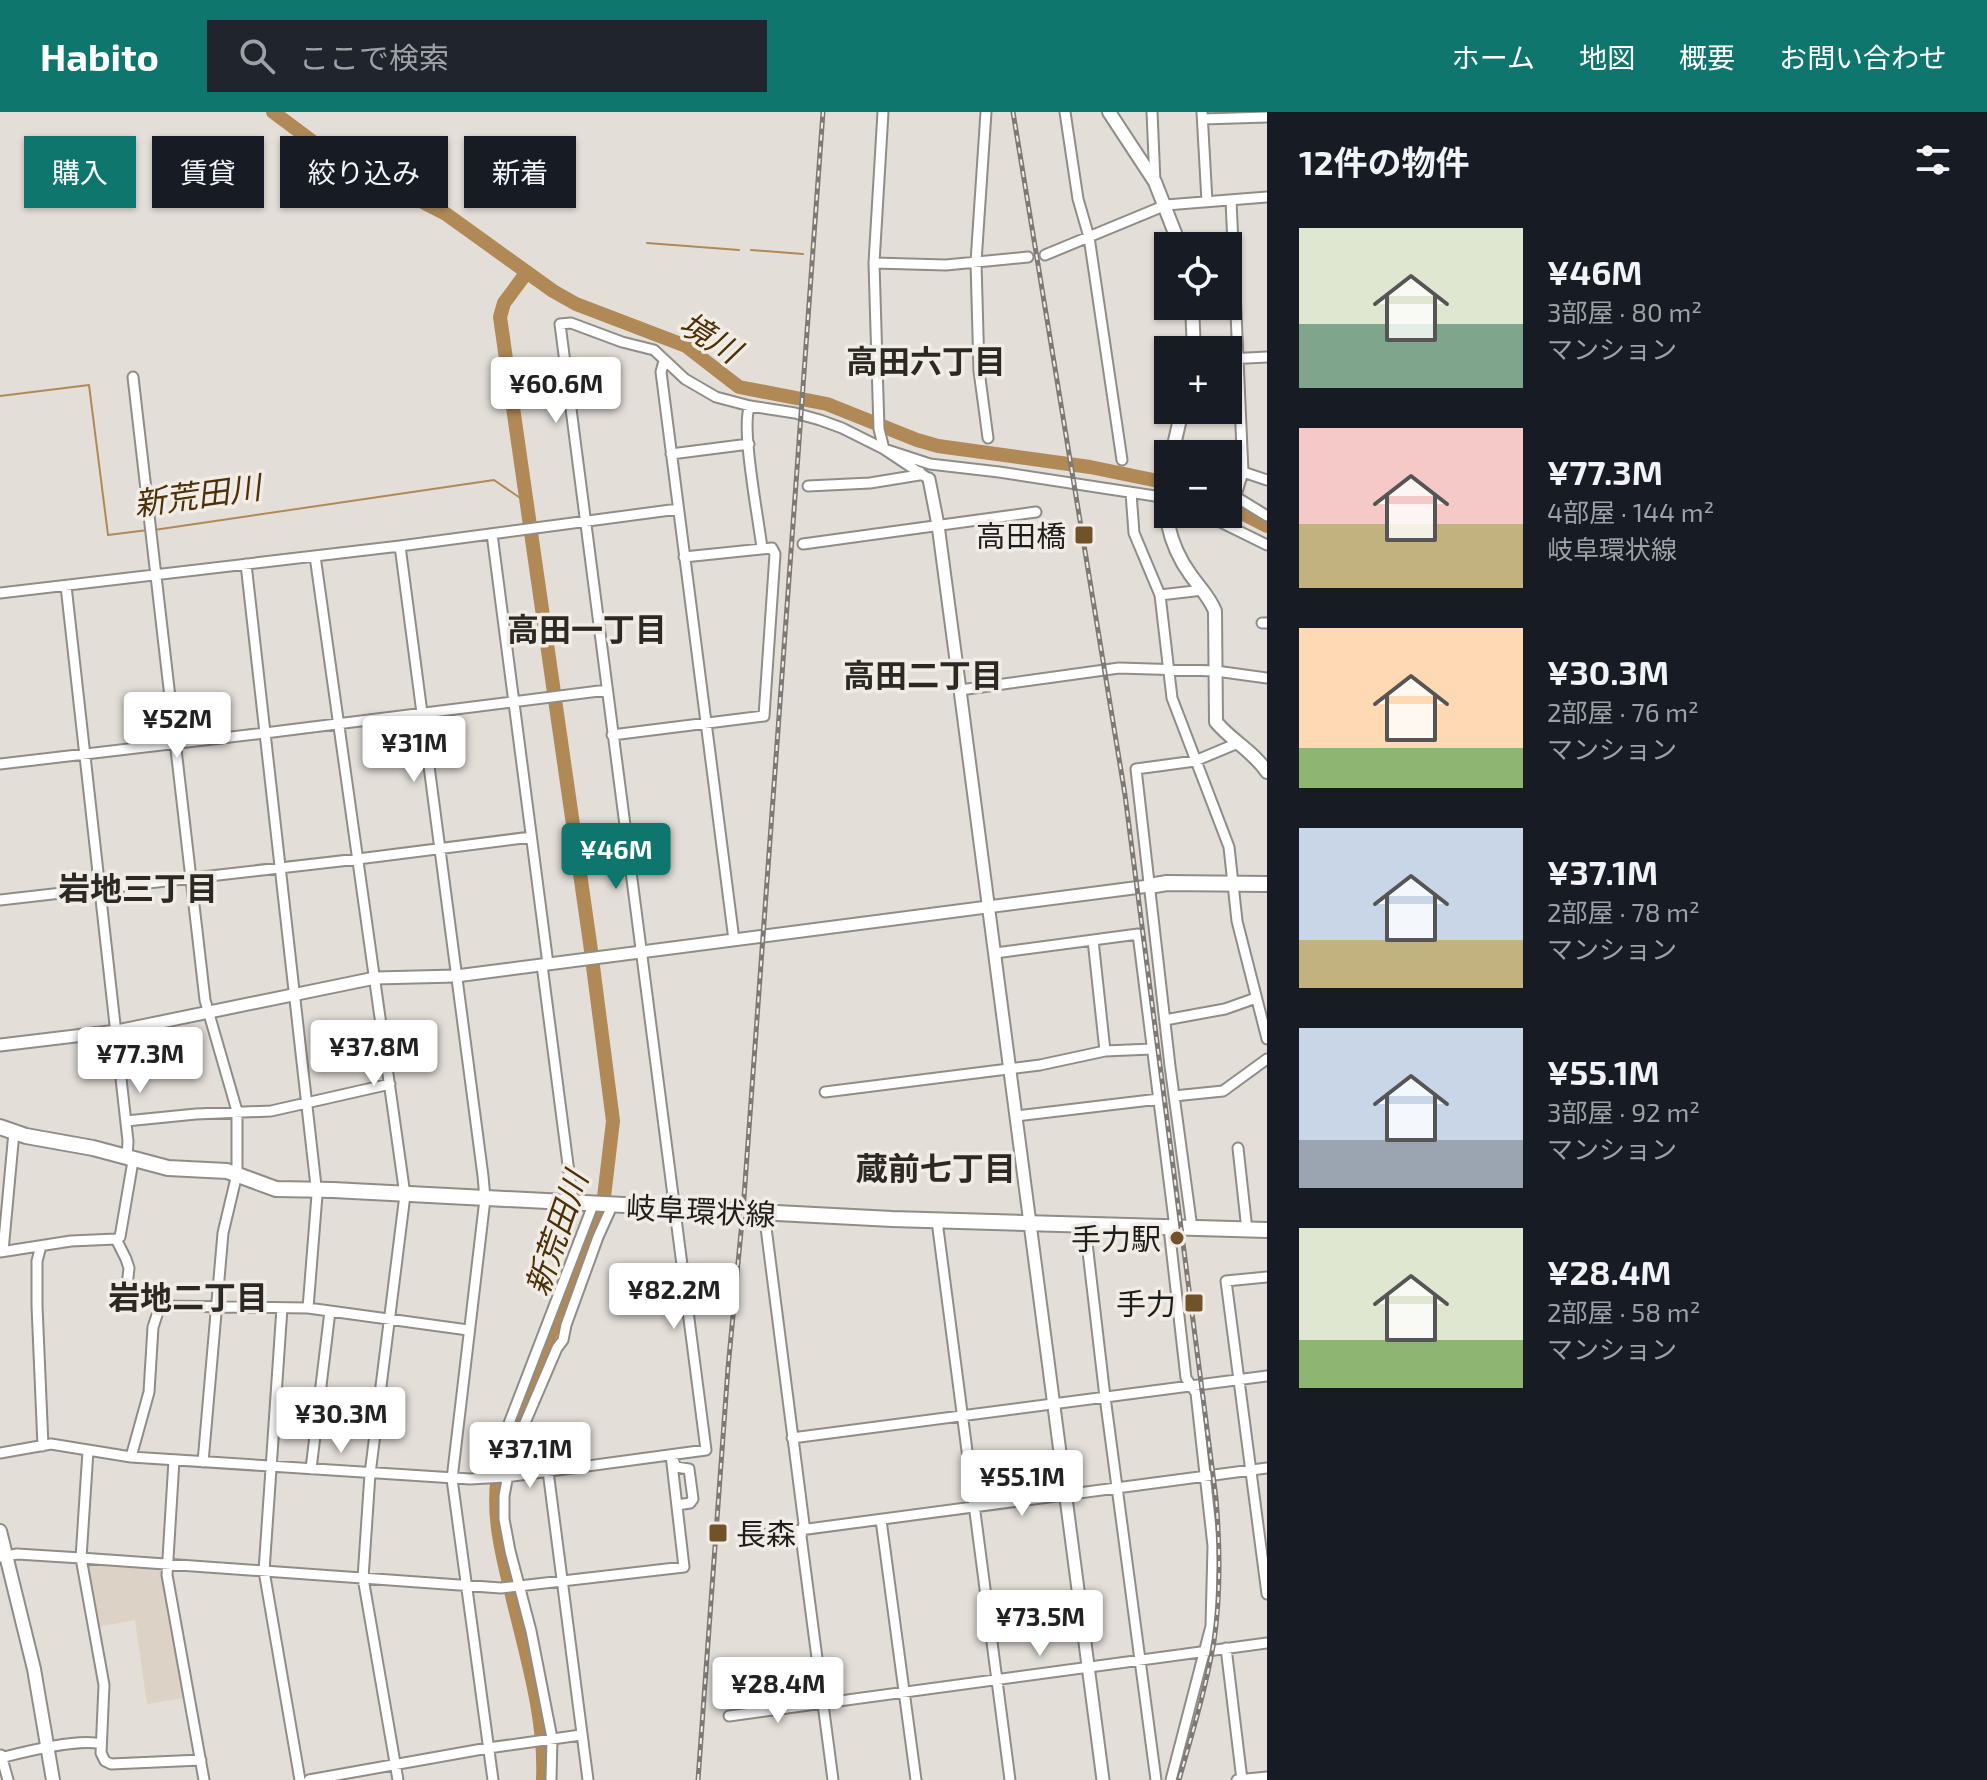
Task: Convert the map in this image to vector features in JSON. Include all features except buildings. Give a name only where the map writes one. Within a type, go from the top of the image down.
[{"type":"main road","points":[[1109,112],[1155,182],[1175,232]]},
{"type":"main road","points":[[1170,528],[1188,572],[1215,611],[1216,722],[1267,772]]},
{"type":"main road","points":[[1149,886],[1167,883],[1267,884]]},
{"type":"main road","name":"岐阜環状線","points":[[7,1130],[168,1168],[227,1171],[276,1189],[1030,1225],[1267,1230]]},
{"type":"main road","points":[[0,1531],[3,1556],[34,1669],[53,1780]]},
{"type":"street","points":[[883,112],[874,263],[878,410],[883,445],[925,475],[938,525],[1103,1780]]},
{"type":"street","points":[[986,112],[976,262],[979,371],[988,438]]},
{"type":"street","points":[[1065,112],[1078,199],[1089,237],[1122,460]]},
{"type":"street","points":[[1152,112],[1155,182]]},
{"type":"street","points":[[1207,202],[1203,116],[1267,117]]},
{"type":"street","points":[[1045,255],[1166,205],[1267,197]]},
{"type":"street","points":[[1231,200],[1233,336]]},
{"type":"street","points":[[874,263],[916,265],[1028,257]]},
{"type":"street","points":[[0,1453],[51,1444],[131,1457],[452,1479],[490,1478],[706,1450],[560,324],[571,323],[654,350],[685,379],[716,397],[807,416],[930,464],[1154,495]]},
{"type":"street","points":[[1242,358],[1267,357]]},
{"type":"street","points":[[664,361],[661,372],[734,940]]},
{"type":"street","points":[[133,377],[207,1013],[237,1111],[237,1174],[223,1233],[203,1462]]},
{"type":"street","points":[[750,406],[746,413],[762,548]]},
{"type":"street","points":[[1239,424],[1243,472],[1267,480]]},
{"type":"street","points":[[671,454],[749,444]]},
{"type":"street","points":[[808,486],[870,483],[925,475]]},
{"type":"street","points":[[1131,493],[1134,533],[1160,595],[1172,698],[1229,847],[1237,921],[1267,1039]]},
{"type":"street","points":[[1242,500],[1267,516]]},
{"type":"street","points":[[0,593],[400,546],[678,509]]},
{"type":"street","points":[[803,544],[1036,512]]},
{"type":"street","points":[[1232,528],[1267,545]]},
{"type":"street","points":[[492,534],[573,1203]]},
{"type":"street","points":[[400,546],[485,1199],[452,1479],[493,1780]]},
{"type":"street","points":[[612,735],[764,716],[775,554],[772,548],[684,557]]},
{"type":"street","points":[[315,556],[405,1195],[370,1474],[363,1578],[398,1780]]},
{"type":"street","points":[[246,564],[316,1190],[308,1308]]},
{"type":"street","points":[[7,1130],[2,1251],[120,1237],[130,1160],[66,586]]},
{"type":"street","points":[[1160,595],[1203,590]]},
{"type":"street","points":[[960,690],[1119,668],[1216,671],[1267,678]]},
{"type":"street","points":[[0,764],[607,690]]},
{"type":"street","points":[[1192,1228],[1136,769],[1195,761],[1238,743]]},
{"type":"street","points":[[0,900],[531,837]]},
{"type":"street","points":[[0,1045],[117,1031],[375,978],[456,976],[1149,886]]},
{"type":"street","points":[[995,953],[1138,934],[1159,1099],[1186,1378],[1196,1393],[1213,1546],[1211,1626],[1171,1780]]},
{"type":"street","points":[[1093,940],[1105,1051]]},
{"type":"street","points":[[1165,1020],[1225,1009],[1256,998]]},
{"type":"street","points":[[825,1092],[1010,1068],[1105,1051],[1152,1049]]},
{"type":"street","points":[[1174,1096],[1223,1091],[1267,1059]]},
{"type":"street","points":[[126,1121],[271,1111],[390,1084]]},
{"type":"street","points":[[1016,1116],[1159,1099]]},
{"type":"street","points":[[1238,1148],[1247,1230]]},
{"type":"street","points":[[490,1478],[593,1205]]},
{"type":"street","points":[[551,1780],[551,1738],[504,1519],[504,1496],[512,1453],[563,1340],[587,1267],[612,1206]]},
{"type":"street","points":[[764,1212],[833,1780]]},
{"type":"street","points":[[937,1221],[1010,1780]]},
{"type":"street","points":[[1085,1226],[1156,1780]]},
{"type":"street","points":[[116,1239],[129,1268],[127,1286],[131,1292],[160,1306],[308,1308],[468,1330]]},
{"type":"street","points":[[41,1246],[37,1261],[37,1306],[43,1446]]},
{"type":"street","points":[[1267,1277],[1226,1281],[1250,1470],[1262,1510],[1267,1594]]},
{"type":"street","points":[[131,1457],[140,1415],[149,1392],[153,1327],[160,1306]]},
{"type":"street","points":[[282,1308],[264,1571],[300,1780]]},
{"type":"street","points":[[311,1469],[330,1311]]},
{"type":"street","points":[[792,1438],[1267,1376]]},
{"type":"street","points":[[88,1451],[81,1558],[104,1685],[101,1744],[105,1761],[111,1764],[201,1760]]},
{"type":"street","points":[[3,1556],[81,1558],[501,1588],[684,1567],[671,1455]]},
{"type":"street","points":[[671,1455],[676,1467],[689,1469],[693,1499],[690,1503],[677,1505]]},
{"type":"street","points":[[174,1460],[167,1564],[204,1780]]},
{"type":"street","points":[[755,1536],[1267,1468]]},
{"type":"street","points":[[548,1471],[588,1780]]},
{"type":"street","points":[[881,1520],[916,1780]]},
{"type":"street","points":[[729,1716],[1267,1643]]},
{"type":"street","points":[[1226,1648],[1240,1780],[1267,1777]]},
{"type":"street","points":[[309,1780],[535,1740],[581,1735]]},
{"type":"street","points":[[8,1780],[1,1756],[93,1742],[101,1744]]},
{"type":"shaded area","points":[[85,1561],[164,1569],[188,1697],[147,1704],[135,1620],[97,1627]]},
{"type":"waterway","name":"境川","points":[[273,112],[328,153],[446,214],[553,291],[576,304],[686,346],[739,387],[827,404],[938,446],[1090,467],[1154,480]]},
{"type":"waterway","points":[[647,243],[739,250]]},
{"type":"waterway","points":[[751,250],[803,254]]},
{"type":"waterway","name":"新荒田川","points":[[527,272],[504,303],[500,317],[613,1121],[604,1197],[502,1457],[496,1491],[500,1541],[538,1709],[543,1780]]},
{"type":"waterway","name":"新荒田川","points":[[0,396],[89,385],[108,535],[148,530]]},
{"type":"waterway","name":"新荒田川","points":[[154,530],[494,480],[526,502]]},
{"type":"waterway","name":"境川","points":[[1242,513],[1267,526]]},
{"type":"waterway","points":[[852,542],[930,531]]},
{"type":"waterway","points":[[810,548],[841,544]]},
{"type":"railway","points":[[698,1780],[823,112]]},
{"type":"railway","points":[[1013,112],[1125,795],[1216,1498],[1219,1569],[1214,1641],[1179,1780]]},
{"type":"place","name":"高田橋","points":[[1084,535]]},
{"type":"place","name":"手力駅","points":[[1177,1238]]},
{"type":"place","name":"手力","points":[[1194,1303]]},
{"type":"place","name":"長森","points":[[718,1533]]},
{"type":"district","name":"高田六丁目","points":[[926,360]]},
{"type":"district","name":"高田一丁目","points":[[587,628]]},
{"type":"district","name":"高田二丁目","points":[[923,674]]},
{"type":"district","name":"岩地三丁目","points":[[138,887]]},
{"type":"district","name":"蔵前七丁目","points":[[936,1167]]},
{"type":"district","name":"岩地二丁目","points":[[188,1296]]}]
